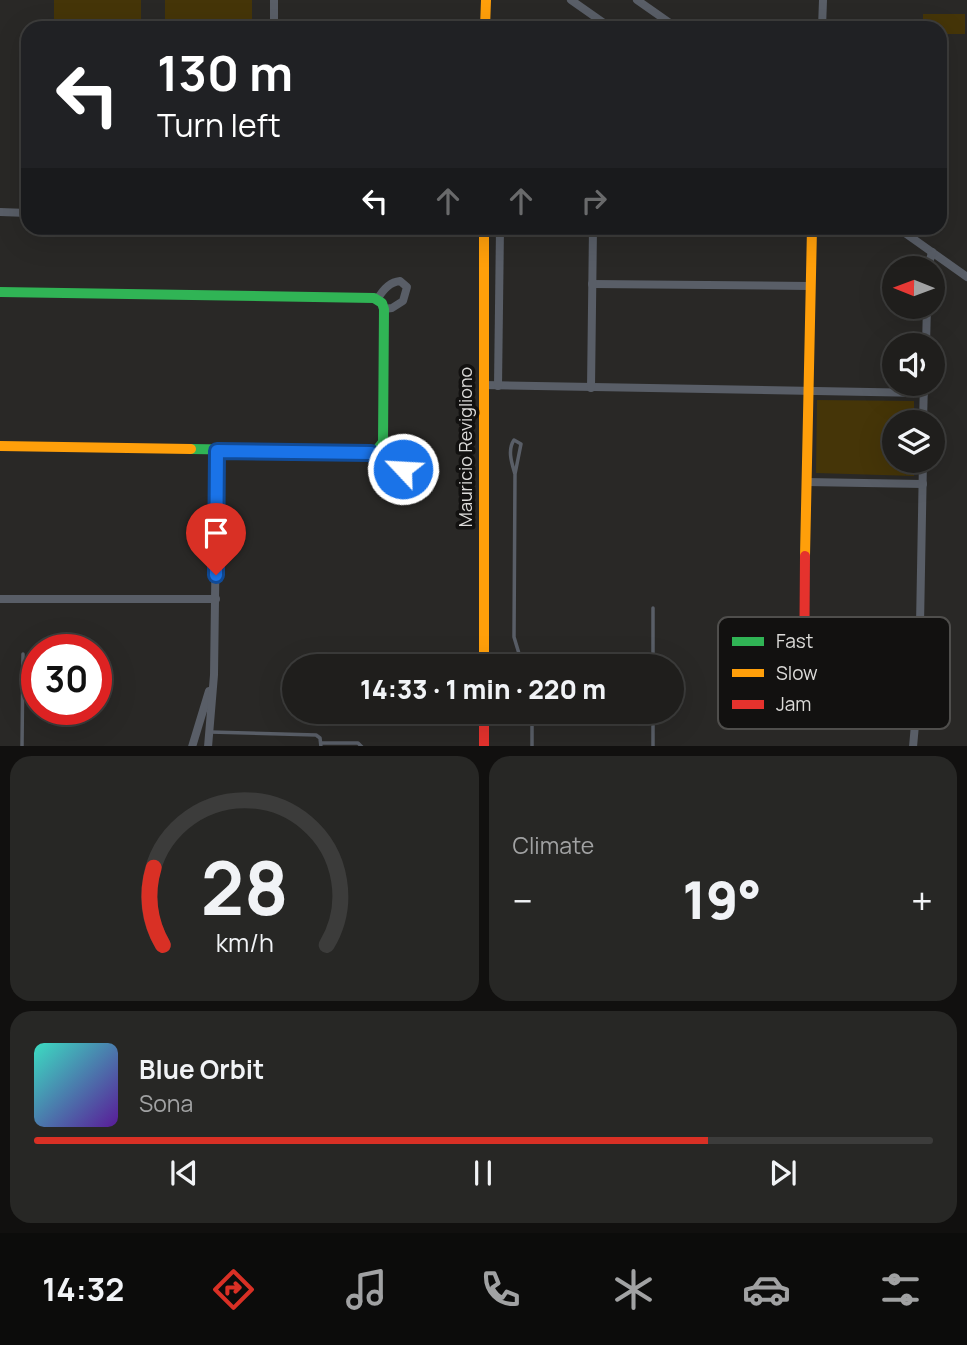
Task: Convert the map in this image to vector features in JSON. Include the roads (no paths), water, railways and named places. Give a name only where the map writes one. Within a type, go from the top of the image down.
[{"type":"street","points":[[274,0],[274,21]]},
{"type":"street","points":[[485,21],[486,0]]},
{"type":"street","points":[[571,0],[601,21]]},
{"type":"street","points":[[638,0],[667,21]]},
{"type":"street","points":[[822,21],[823,0]]},
{"type":"street","points":[[0,212],[21,213]]},
{"type":"street","name":"Mauricio Revigliono","points":[[484,235],[484,654]]},
{"type":"street","points":[[498,386],[500,235]]},
{"type":"street","points":[[591,388],[593,235]]},
{"type":"street","points":[[804,617],[812,235]]},
{"type":"street","points":[[908,235],[967,277]]},
{"type":"street","points":[[931,256],[932,252]]},
{"type":"street","points":[[592,284],[810,286]]},
{"type":"street","points":[[0,292],[381,305],[383,442],[379,450],[371,453],[0,446]]},
{"type":"street","points":[[484,385],[882,392]]},
{"type":"street","points":[[371,453],[392,471],[403,469],[404,454],[383,442]]},
{"type":"street","points":[[208,746],[214,675],[217,451]]},
{"type":"street","points":[[920,617],[923,473]]},
{"type":"street","points":[[806,482],[923,484]]},
{"type":"street","points":[[0,599],[216,599]]},
{"type":"street","points":[[191,746],[214,675]]},
{"type":"street","points":[[484,724],[484,746]]},
{"type":"street","points":[[475,746],[484,728]]},
{"type":"lane","points":[[515,474],[511,453],[514,440],[521,444],[515,474],[514,637],[519,654]]},
{"type":"lane","points":[[653,608],[653,654]]},
{"type":"lane","points":[[532,724],[533,746]]},
{"type":"lane","points":[[653,724],[653,746]]},
{"type":"lane","points":[[22,725],[22,746]]},
{"type":"lane","points":[[210,732],[316,735],[320,738],[321,745],[358,743],[361,746]]}]
